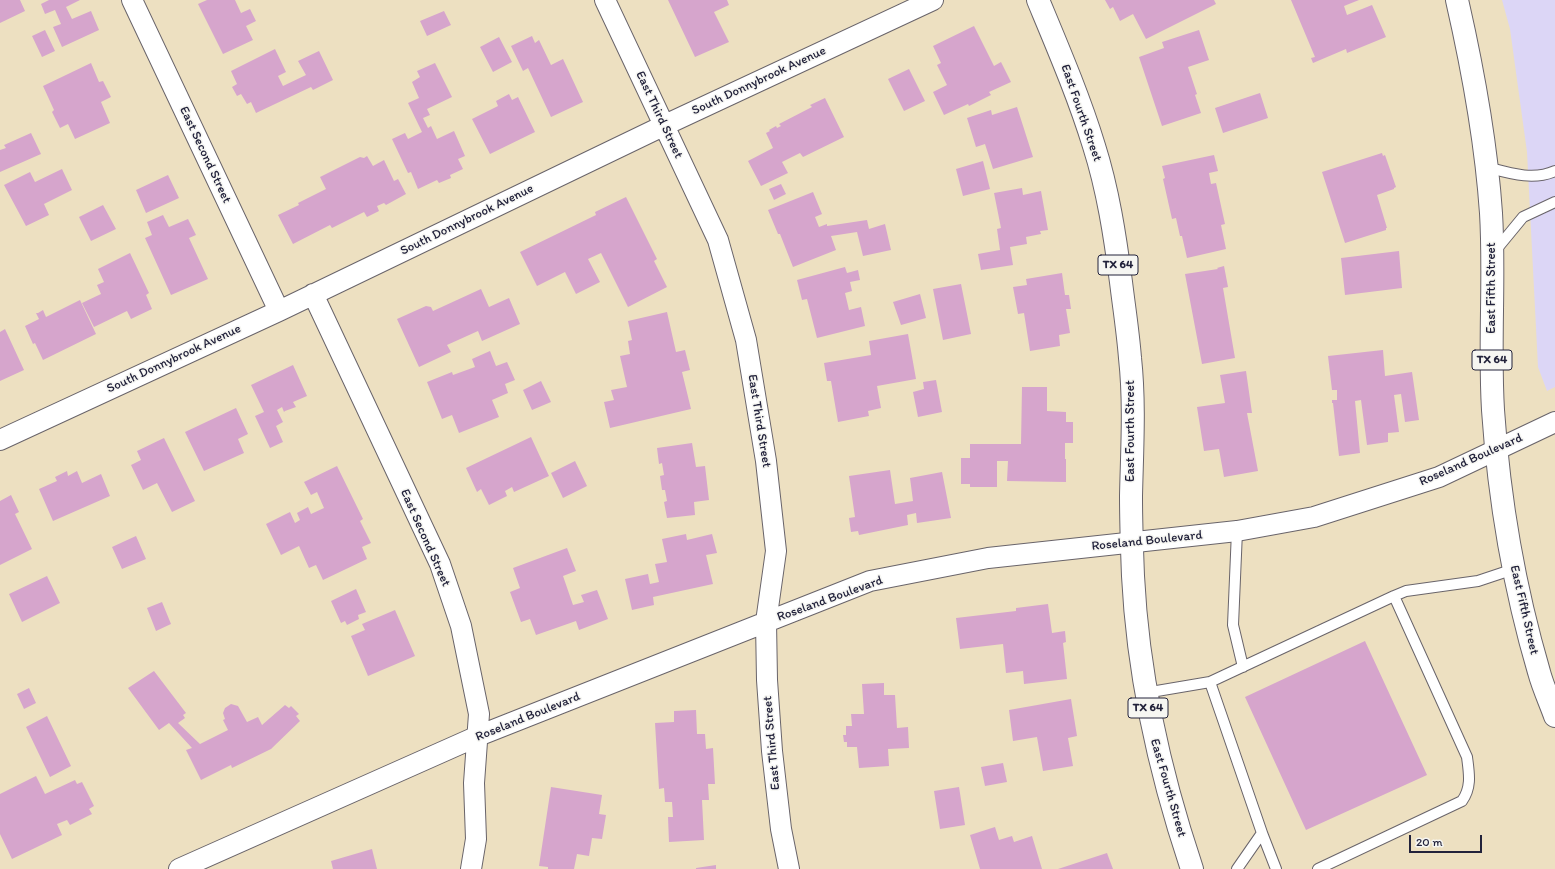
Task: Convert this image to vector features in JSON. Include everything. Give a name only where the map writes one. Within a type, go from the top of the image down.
[{"type":"main road","name":"East Fourth Street","points":[[1038,0],[1067,72],[1094,147],[1114,233],[1130,357],[1133,394],[1131,498],[1132,542],[1136,616],[1145,692],[1163,772],[1192,869]]},
{"type":"main road","name":"East Fifth Street","points":[[1457,0],[1472,63],[1484,136],[1491,213],[1492,394],[1505,516],[1514,569],[1527,628],[1539,673],[1553,702]]},
{"type":"street","name":"East Second Street","points":[[132,0],[279,311]]},
{"type":"street","name":"East Third Street","points":[[605,0],[718,240],[746,340],[766,461],[776,551],[766,622],[767,680],[772,751],[781,828],[789,869]]},
{"type":"street","name":"South Donnybrook Avenue","points":[[0,440],[279,311],[664,125],[933,0]]},
{"type":"street","name":"East Second Street","points":[[313,294],[440,564],[461,626],[479,714],[474,783],[476,839],[471,869]]},
{"type":"street","name":"Roseland Boulevard","points":[[179,869],[478,736],[870,581],[988,558],[1237,531],[1314,517],[1439,477],[1555,422]]},
{"type":"lane","points":[[1486,167],[1518,176],[1545,176],[1555,171]]},
{"type":"lane","points":[[1492,254],[1523,218],[1555,202]]},
{"type":"lane","points":[[1237,531],[1232,625],[1243,667]]},
{"type":"lane","points":[[1145,692],[1210,682],[1406,591],[1478,581],[1514,569]]},
{"type":"lane","points":[[1318,869],[1462,801],[1467,794],[1470,777],[1467,757],[1394,596]]},
{"type":"lane","points":[[1210,682],[1262,833],[1276,869]]},
{"type":"lane","points":[[1237,869],[1262,833]]},
{"type":"shaded area","points":[[1502,0],[1555,0],[1555,387],[1547,391],[1538,367],[1527,152],[1510,29]]},
{"type":"building","points":[[0,0],[20,0],[25,11],[0,23]]},
{"type":"building","points":[[49,0],[80,0],[66,7],[72,19],[91,11],[99,30],[62,47],[53,27],[61,24],[55,10],[45,14],[41,4]]},
{"type":"building","points":[[207,0],[235,0],[241,13],[250,9],[256,21],[246,26],[253,40],[223,54],[198,4]]},
{"type":"building","points":[[668,0],[727,0],[729,5],[714,12],[729,42],[695,57]]},
{"type":"building","points":[[1105,0],[1214,0],[1216,4],[1146,39],[1133,14],[1120,21],[1113,7],[1110,9]]},
{"type":"building","points":[[1291,0],[1359,0],[1344,6],[1347,15],[1372,5],[1386,37],[1347,53],[1346,49],[1313,63],[1311,58],[1315,57]]},
{"type":"building","points":[[444,11],[451,25],[427,36],[420,21]]},
{"type":"building","points":[[974,26],[994,66],[1001,62],[1011,82],[989,92],[991,95],[969,106],[968,104],[944,115],[933,92],[947,85],[937,65],[941,63],[933,46]]},
{"type":"building","points":[[45,30],[55,51],[42,57],[32,36]]},
{"type":"building","points":[[1199,30],[1209,60],[1188,67],[1197,94],[1195,95],[1201,113],[1162,126],[1139,57],[1164,48],[1162,42]]},
{"type":"building","points":[[532,36],[535,43],[539,40],[551,65],[563,59],[583,102],[551,117],[528,68],[523,71],[511,46]]},
{"type":"building","points":[[499,37],[512,62],[493,72],[480,47]]},
{"type":"building","points":[[275,49],[286,72],[278,76],[283,86],[306,75],[298,61],[319,51],[333,80],[313,90],[311,87],[256,113],[251,102],[247,104],[241,94],[237,96],[232,87],[237,84],[231,71]]},
{"type":"building","points":[[91,63],[99,82],[103,81],[111,97],[101,102],[110,123],[75,139],[68,124],[60,128],[52,112],[54,110],[43,86]]},
{"type":"building","points":[[435,63],[452,97],[427,109],[430,115],[423,118],[428,128],[431,126],[437,139],[454,131],[465,156],[458,159],[463,169],[450,175],[451,178],[439,183],[437,180],[418,189],[411,172],[408,173],[392,139],[405,133],[408,139],[422,132],[408,103],[419,98],[412,82],[420,77],[417,71]]},
{"type":"building","points":[[909,69],[925,101],[904,111],[888,79]]},
{"type":"building","points":[[1260,93],[1268,118],[1223,133],[1215,108]]},
{"type":"building","points":[[509,94],[512,100],[518,97],[535,132],[490,154],[472,119],[498,106],[496,101]]},
{"type":"building","points":[[825,98],[844,137],[803,157],[800,153],[782,162],[788,173],[761,186],[748,161],[773,148],[766,133],[776,126],[777,128],[781,126],[779,124],[812,107],[810,105]]},
{"type":"building","points":[[1017,107],[1033,157],[993,169],[985,144],[976,147],[967,118],[991,110],[992,115]]},
{"type":"building","points":[[31,133],[41,154],[0,172],[0,150],[6,148],[4,145]]},
{"type":"building","points":[[1382,153],[1383,156],[1385,155],[1396,187],[1377,195],[1387,228],[1386,230],[1345,243],[1322,172]]},
{"type":"building","points":[[1214,155],[1218,171],[1209,173],[1211,184],[1216,183],[1225,224],[1221,225],[1226,249],[1187,258],[1176,218],[1172,219],[1163,179],[1165,178],[1162,166]]},
{"type":"building","points":[[367,156],[373,166],[384,160],[394,181],[398,179],[406,194],[386,205],[384,203],[377,206],[379,211],[367,217],[364,212],[332,228],[330,225],[293,244],[278,215],[299,205],[298,203],[326,189],[320,177],[360,157],[364,158]]},
{"type":"building","points":[[983,161],[990,189],[963,196],[956,169]]},
{"type":"building","points":[[62,169],[72,190],[44,204],[49,215],[26,226],[4,185],[30,172],[35,182]]},
{"type":"building","points":[[168,175],[179,198],[146,213],[136,190]]},
{"type":"building","points":[[781,184],[786,194],[774,200],[769,189]]},
{"type":"building","points":[[1022,188],[1023,195],[1041,191],[1048,230],[1040,231],[1041,234],[1026,237],[1027,244],[1010,247],[1013,265],[981,270],[978,254],[1000,250],[997,229],[1001,228],[994,193]]},
{"type":"building","points":[[813,192],[822,214],[815,217],[819,227],[827,224],[827,226],[867,220],[869,229],[885,224],[891,250],[863,256],[857,232],[831,236],[836,250],[793,267],[780,234],[778,234],[768,210]]},
{"type":"building","points":[[626,197],[657,259],[654,261],[667,287],[628,307],[601,253],[588,259],[600,282],[576,294],[565,272],[537,286],[520,252],[596,215],[595,212]]},
{"type":"building","points":[[103,205],[116,229],[91,241],[79,217]]},
{"type":"building","points":[[163,215],[169,227],[188,219],[196,235],[189,238],[208,279],[171,295],[145,238],[152,235],[147,222]]},
{"type":"building","points":[[1399,251],[1402,288],[1345,295],[1341,258]]},
{"type":"building","points":[[130,253],[149,293],[146,295],[152,309],[131,319],[127,311],[94,327],[82,303],[101,294],[97,285],[104,282],[98,269]]},
{"type":"building","points":[[1224,266],[1228,287],[1223,288],[1235,358],[1202,364],[1185,274],[1218,269],[1217,268]]},
{"type":"building","points":[[845,267],[847,273],[858,270],[860,280],[850,282],[852,291],[845,293],[849,310],[861,307],[865,326],[817,338],[807,299],[802,300],[797,280]]},
{"type":"building","points":[[1062,273],[1065,295],[1069,295],[1071,309],[1066,309],[1070,333],[1059,335],[1060,346],[1030,351],[1024,313],[1018,314],[1013,287],[1027,285],[1026,279]]},
{"type":"building","points":[[961,284],[971,334],[943,340],[933,289]]},
{"type":"building","points":[[481,289],[489,307],[509,298],[520,324],[482,341],[478,331],[447,345],[451,352],[419,367],[397,319],[426,306],[431,307],[433,311]]},
{"type":"building","points":[[920,294],[926,318],[901,325],[893,302]]},
{"type":"building","points":[[80,300],[96,334],[43,360],[35,343],[33,344],[25,326],[39,319],[36,313],[43,310],[46,317]]},
{"type":"building","points":[[667,312],[676,352],[685,350],[690,370],[682,372],[691,409],[610,428],[604,402],[614,400],[611,390],[627,387],[620,356],[630,354],[628,341],[632,340],[628,321]]},
{"type":"building","points":[[5,329],[24,370],[0,381],[0,332]]},
{"type":"building","points":[[908,334],[916,379],[877,386],[881,408],[868,411],[869,416],[838,422],[831,381],[827,381],[824,363],[871,355],[869,341]]},
{"type":"building","points":[[1383,350],[1385,376],[1412,372],[1419,420],[1405,422],[1401,394],[1394,395],[1399,432],[1388,433],[1388,442],[1367,445],[1361,400],[1355,401],[1360,453],[1339,456],[1332,403],[1332,400],[1337,400],[1337,390],[1332,390],[1328,356]]},
{"type":"building","points":[[490,351],[496,366],[507,362],[515,380],[505,384],[508,393],[492,400],[499,417],[459,433],[452,415],[442,419],[427,382],[452,372],[453,375],[475,367],[472,359]]},
{"type":"building","points":[[293,365],[307,396],[293,402],[296,407],[284,412],[282,407],[277,410],[283,422],[276,426],[283,442],[270,448],[255,416],[264,412],[251,385]]},
{"type":"building","points":[[1246,371],[1252,413],[1247,413],[1258,471],[1224,477],[1219,449],[1204,451],[1197,407],[1225,403],[1220,375]]},
{"type":"building","points":[[936,380],[942,412],[918,417],[913,392],[924,389],[923,382]]},
{"type":"building","points":[[541,381],[551,402],[532,410],[523,390]]},
{"type":"building","points":[[1022,387],[1047,387],[1047,411],[1066,412],[1066,422],[1073,422],[1073,443],[1065,443],[1066,482],[1007,481],[1008,461],[997,461],[997,487],[970,487],[970,484],[961,484],[961,458],[970,458],[970,444],[1021,444]]},
{"type":"building","points":[[236,408],[248,434],[238,439],[244,453],[204,471],[185,432]]},
{"type":"building","points":[[531,437],[549,476],[514,492],[512,487],[505,491],[507,496],[489,505],[481,489],[477,492],[466,468]]},
{"type":"building","points":[[164,438],[195,501],[172,512],[157,483],[143,490],[131,465],[141,460],[137,451]]},
{"type":"building","points":[[692,443],[696,467],[705,466],[709,500],[694,502],[695,515],[667,518],[664,502],[667,501],[665,490],[662,490],[660,476],[664,475],[662,463],[659,464],[657,448]]},
{"type":"building","points":[[575,461],[587,486],[563,498],[551,473]]},
{"type":"building","points":[[337,466],[363,519],[360,521],[371,543],[362,547],[367,559],[323,580],[316,565],[309,568],[299,546],[281,555],[266,524],[290,512],[295,523],[300,520],[297,513],[308,507],[311,514],[324,508],[317,492],[311,495],[304,482]]},
{"type":"building","points":[[890,470],[895,504],[913,501],[910,478],[942,472],[951,518],[917,523],[916,513],[907,515],[908,525],[859,535],[858,531],[851,532],[849,518],[855,517],[849,476]]},
{"type":"building","points":[[67,471],[68,476],[77,471],[82,483],[101,474],[110,496],[53,521],[39,489],[57,481],[55,477]]},
{"type":"building","points":[[11,495],[19,512],[15,514],[32,549],[0,565],[0,501]]},
{"type":"building","points":[[686,534],[687,540],[712,534],[717,553],[706,555],[713,584],[653,597],[654,605],[632,610],[625,579],[648,574],[650,584],[659,582],[655,564],[667,562],[662,539]]},
{"type":"building","points":[[136,536],[146,559],[122,569],[112,547]]},
{"type":"building","points":[[567,548],[576,571],[563,576],[573,605],[584,602],[581,595],[597,590],[608,619],[579,630],[576,621],[536,635],[530,619],[521,622],[510,592],[520,588],[513,568]]},
{"type":"building","points":[[47,576],[60,603],[22,622],[9,594]]},
{"type":"building","points":[[356,589],[366,612],[358,615],[359,619],[347,625],[345,621],[341,623],[331,601]]},
{"type":"building","points":[[162,602],[171,624],[156,631],[147,608]]},
{"type":"building","points":[[1048,604],[1052,633],[1065,631],[1066,642],[1063,643],[1067,679],[1024,684],[1023,671],[1006,673],[1003,644],[960,649],[956,618],[1016,611],[1016,608]]},
{"type":"building","points":[[395,610],[415,656],[368,676],[351,636],[365,630],[362,624]]},
{"type":"building","points":[[1365,641],[1427,775],[1306,830],[1245,697]]},
{"type":"building","points":[[154,671],[186,713],[183,715],[185,718],[178,723],[200,744],[228,730],[223,720],[225,719],[223,713],[225,708],[231,704],[238,706],[247,722],[258,717],[262,725],[285,705],[289,708],[291,706],[299,714],[296,716],[300,721],[271,749],[232,768],[231,765],[201,780],[186,750],[192,748],[169,723],[159,730],[128,688]]},
{"type":"building","points":[[884,683],[884,695],[895,695],[897,728],[908,727],[909,748],[888,749],[889,766],[859,768],[857,747],[847,747],[847,742],[844,742],[843,735],[846,735],[846,726],[852,726],[851,714],[864,714],[862,684]]},
{"type":"building","points":[[29,688],[36,703],[24,709],[17,694]]},
{"type":"building","points":[[1071,699],[1077,736],[1068,738],[1073,766],[1043,771],[1037,737],[1013,741],[1009,710]]},
{"type":"building","points":[[696,710],[697,734],[705,734],[706,749],[713,748],[715,784],[708,784],[709,800],[702,800],[704,840],[669,842],[668,817],[673,817],[672,802],[665,802],[664,788],[659,789],[655,723],[674,722],[674,711]]},
{"type":"building","points":[[47,716],[71,766],[50,777],[26,727]]},
{"type":"building","points":[[1003,763],[1007,782],[985,786],[981,767]]},
{"type":"building","points":[[36,776],[45,794],[75,780],[77,784],[82,782],[94,806],[89,809],[92,814],[70,825],[67,820],[57,824],[62,835],[12,859],[0,834],[0,794]]},
{"type":"building","points":[[551,787],[602,795],[599,814],[606,815],[602,839],[592,838],[589,856],[577,854],[574,869],[548,869],[548,867],[539,866]]},
{"type":"building","points":[[959,787],[965,825],[940,829],[934,791]]},
{"type":"building","points":[[995,827],[999,840],[1012,836],[1014,842],[1032,836],[1042,869],[980,869],[970,835]]},
{"type":"building","points":[[372,849],[377,869],[333,869],[331,861]]},
{"type":"building","points":[[1107,853],[1113,869],[1058,869]]},
{"type":"building","points":[[716,865],[716,869],[696,869],[696,868]]}]
